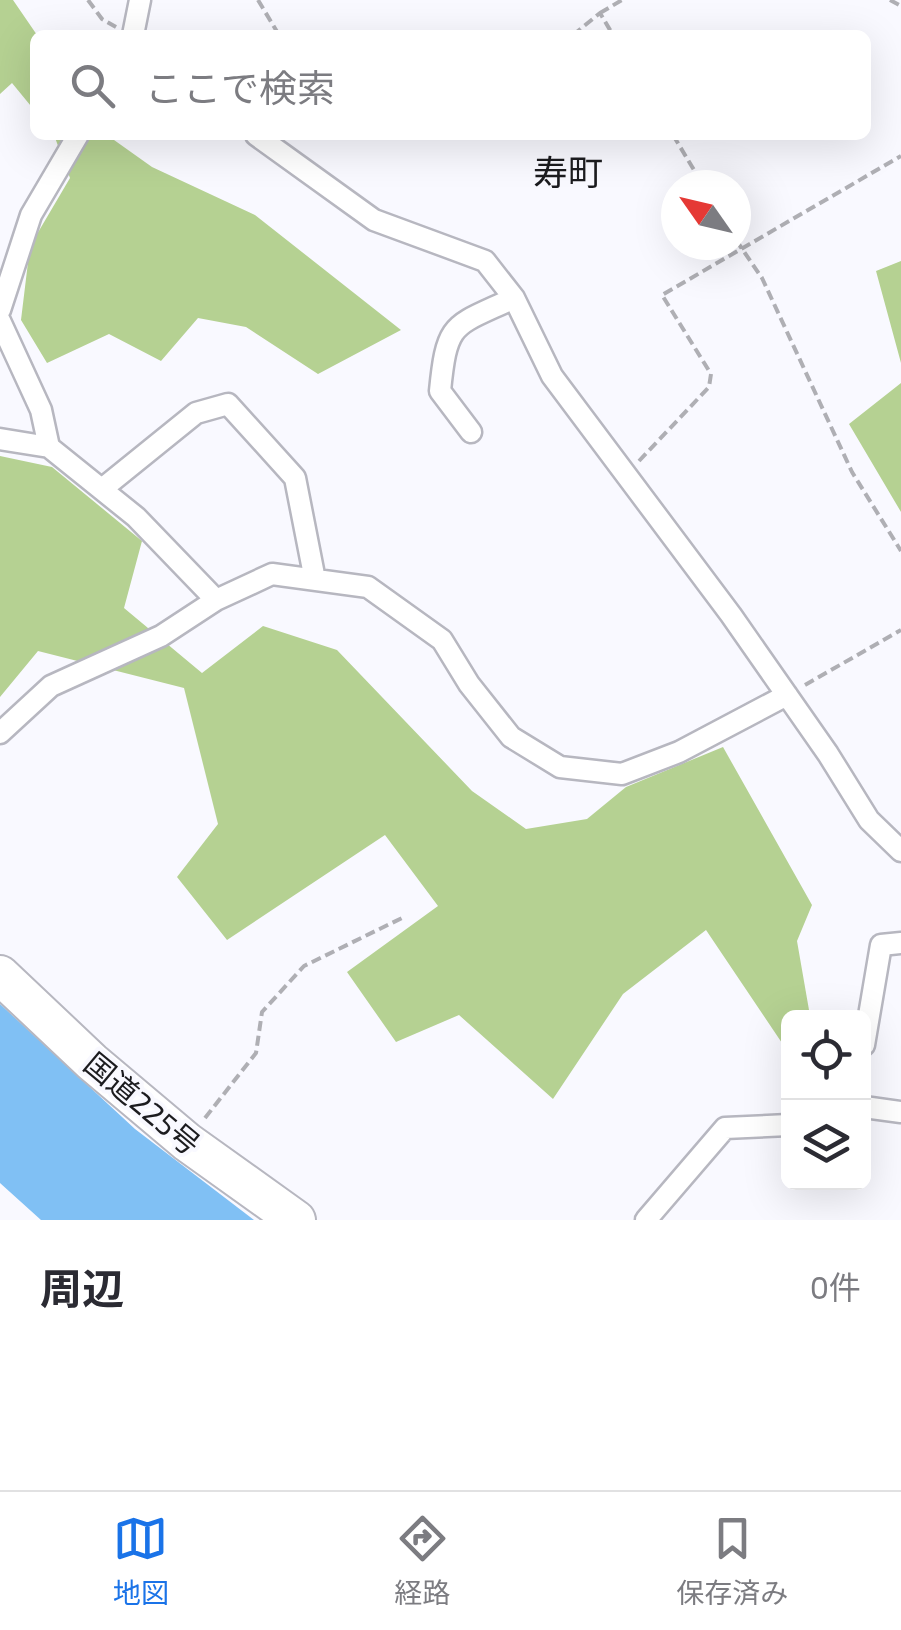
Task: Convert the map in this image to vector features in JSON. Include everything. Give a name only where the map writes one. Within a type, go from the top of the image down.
[{"type":"highway","name":"国道225号","points":[[0,976],[92,1062],[187,1142],[296,1220]]},
{"type":"street","points":[[125,30],[140,0]]},
{"type":"street","points":[[0,310],[31,215],[75,140]]},
{"type":"street","points":[[263,140],[374,220],[486,261],[514,298],[552,376],[669,528],[869,820],[901,851]]},
{"type":"street","points":[[471,432],[440,391],[444,346],[458,325],[514,298]]},
{"type":"street","points":[[0,320],[41,410],[49,447]]},
{"type":"street","points":[[102,490],[196,413],[228,404],[295,478],[315,580]]},
{"type":"street","points":[[0,439],[49,447],[136,517],[216,600]]},
{"type":"street","points":[[0,732],[50,686],[161,636],[216,600],[272,574],[368,587],[442,640],[469,684],[511,737],[560,767],[622,774],[679,752],[786,695]]},
{"type":"street","points":[[870,1010],[881,945],[901,943]]},
{"type":"street","points":[[871,1109],[901,1112]]},
{"type":"street","points":[[646,1220],[725,1128],[781,1124]]},
{"type":"path","points":[[88,0],[102,19],[122,30]]},
{"type":"path","points":[[258,0],[277,30]]},
{"type":"path","points":[[579,30],[622,0]]},
{"type":"path","points":[[890,0],[901,6]]},
{"type":"path","points":[[600,14],[610,30]]},
{"type":"path","points":[[676,140],[694,170]]},
{"type":"path","points":[[751,241],[901,156]]},
{"type":"path","points":[[625,475],[710,387],[711,374],[662,294],[718,260]]},
{"type":"path","points":[[749,260],[762,278],[852,472],[901,551]]},
{"type":"path","points":[[786,695],[901,630]]},
{"type":"path","points":[[187,1142],[256,1053],[262,1012],[304,966],[404,917]]},
{"type":"green space","points":[[0,0],[13,0],[34,30],[30,30],[30,105],[12,83],[0,94]]},
{"type":"green space","points":[[56,140],[114,140],[152,167],[255,215],[401,330],[318,374],[246,327],[198,318],[161,361],[109,334],[47,363],[21,320],[30,246],[70,178]]},
{"type":"green space","points":[[901,261],[901,363],[876,271]]},
{"type":"green space","points":[[901,383],[901,512],[849,424]]},
{"type":"green space","points":[[0,456],[52,467],[142,541],[124,608],[202,673],[263,626],[337,650],[472,791],[526,829],[587,819],[626,787],[723,747],[812,905],[797,941],[809,1010],[781,1010],[781,1042],[706,930],[623,994],[553,1099],[459,1015],[396,1042],[347,972],[438,906],[385,835],[227,940],[177,877],[218,824],[184,688],[38,651],[0,697]]},
{"type":"water","points":[[0,1004],[135,1129],[254,1220],[41,1220],[0,1183]]},
{"type":"district","name":"寿町","points":[[568,171]]}]
